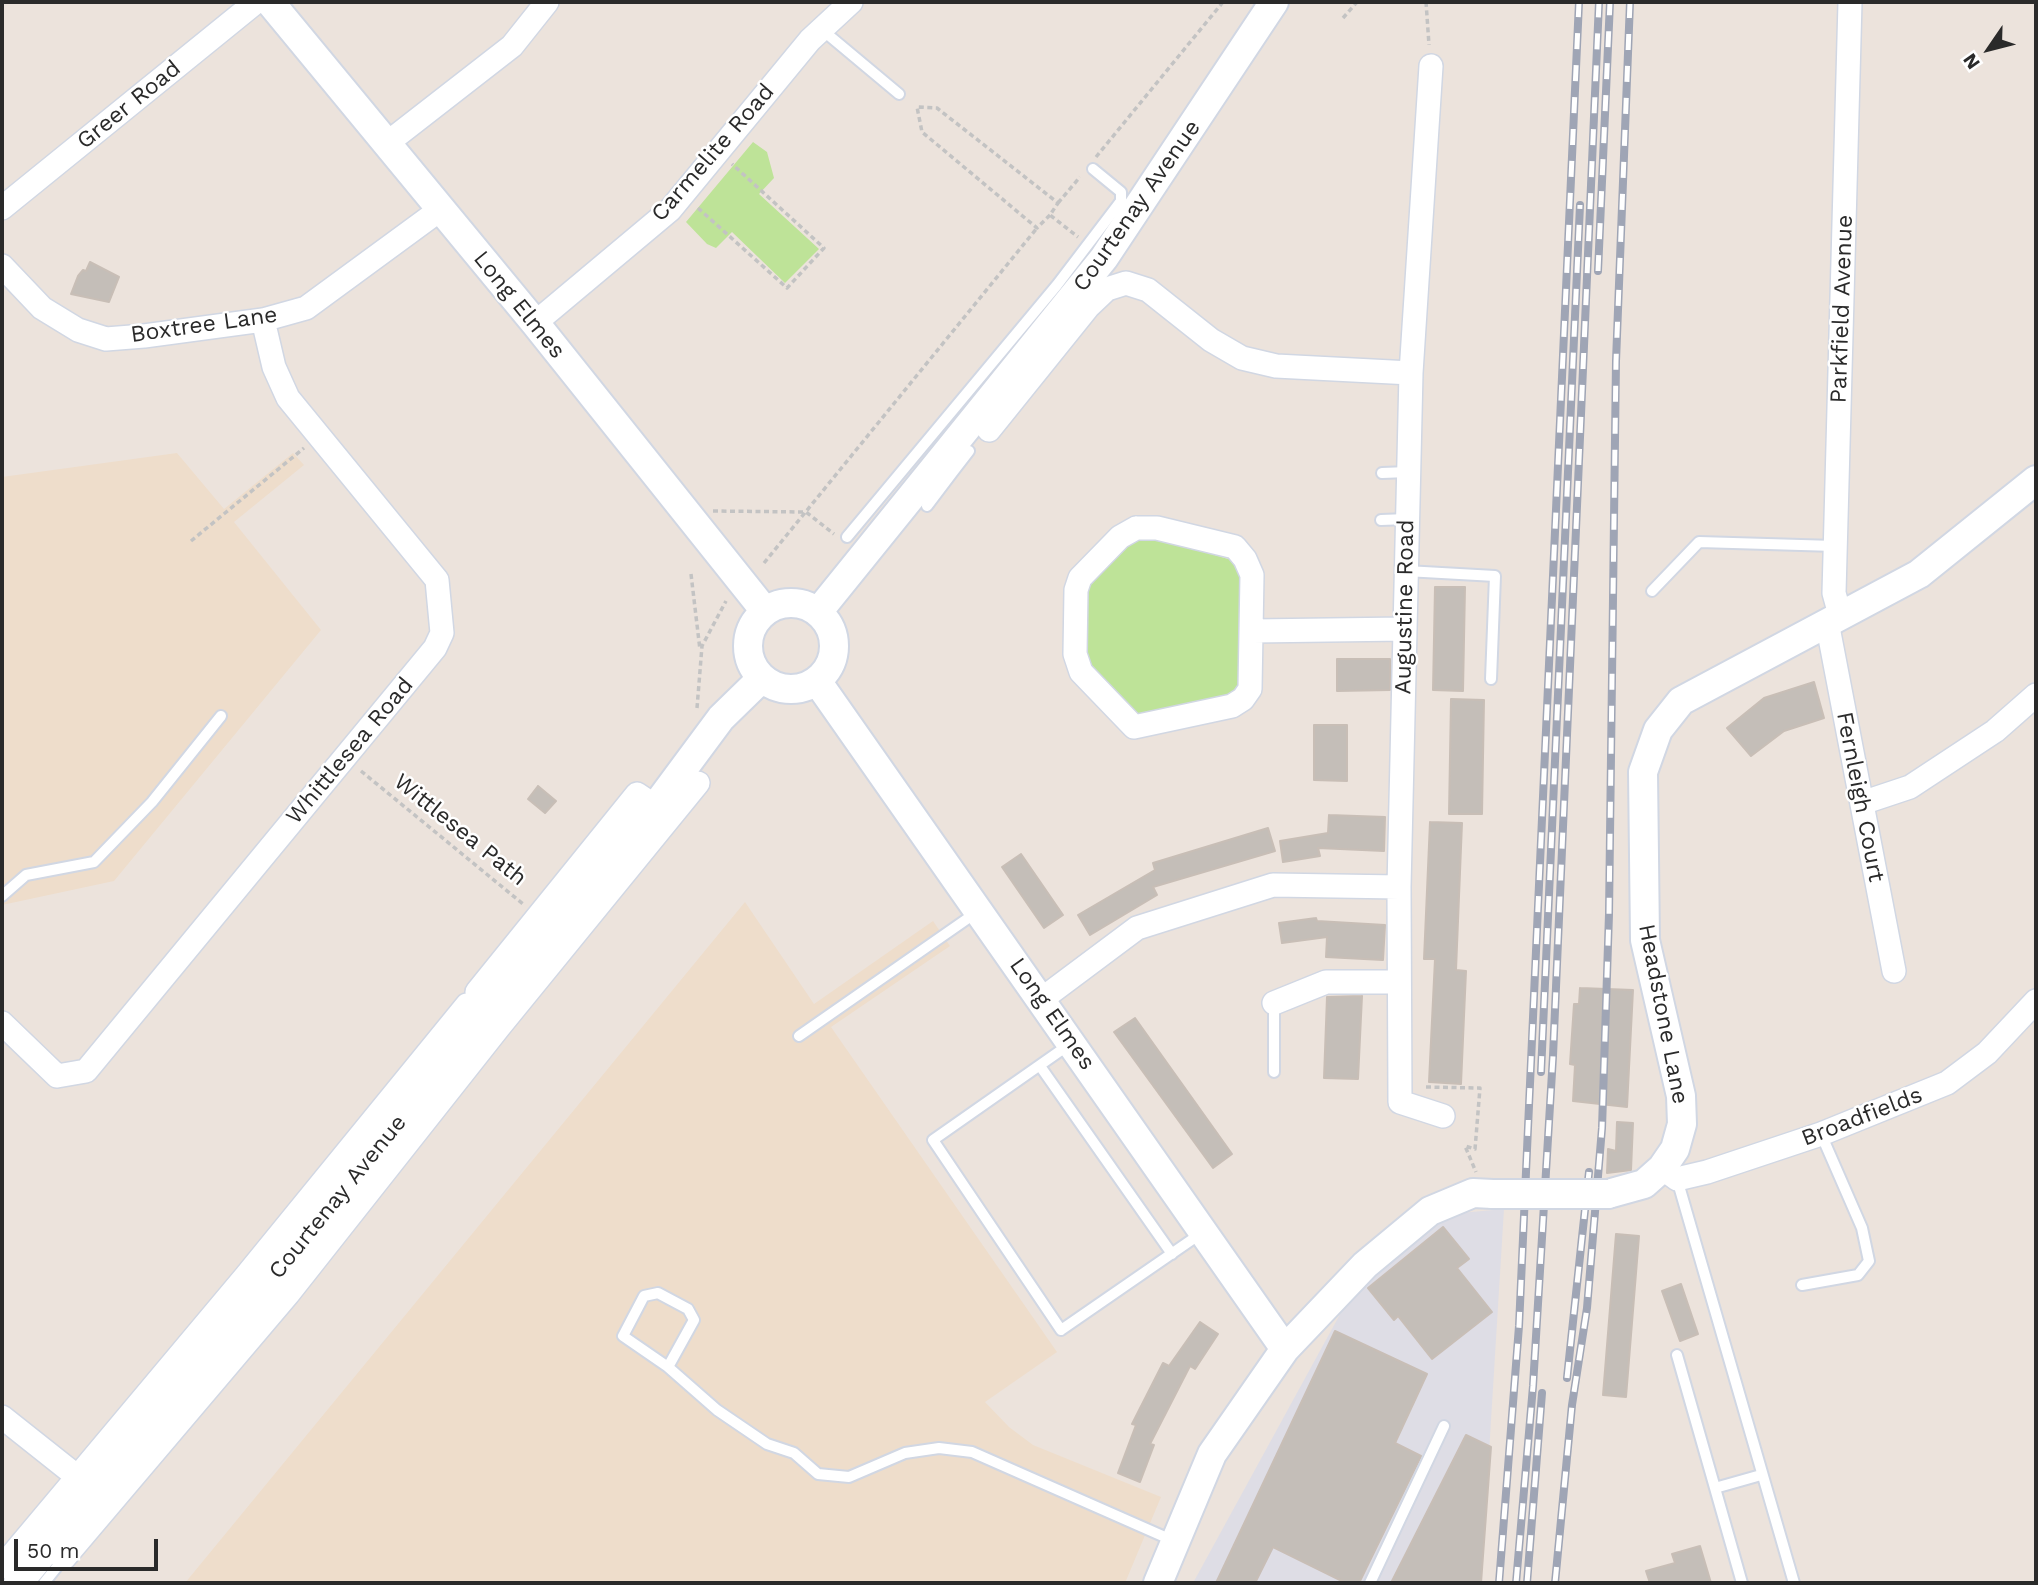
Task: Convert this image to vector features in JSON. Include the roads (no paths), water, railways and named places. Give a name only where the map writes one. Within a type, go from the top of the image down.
[{"type":"street","name":"Greer Road","points":[[2,208],[256,2]]},
{"type":"street","name":"Long Elmes","points":[[270,2],[535,323],[765,611]]},
{"type":"street","points":[[386,144],[512,46],[547,2]]},
{"type":"street","name":"Carmelite Road","points":[[535,323],[670,210],[820,28],[851,2]]},
{"type":"street","name":"Courtenay Avenue","points":[[818,612],[910,494],[946,468],[993,416],[1073,296],[1142,205],[1274,2]]},
{"type":"street","name":"Parkfield Avenue","points":[[1834,619],[1850,2]]},
{"type":"street","name":"Augustine Road","points":[[1431,66],[1410,373],[1399,887],[1399,1102],[1443,1116]]},
{"type":"street","name":"Boxtree Lane","points":[[2,266],[42,308],[78,330],[106,339],[263,320],[306,307],[441,209]]},
{"type":"street","points":[[1073,296],[1126,283],[1148,290],[1211,340],[1242,358],[1276,366],[1410,373]]},
{"type":"street","name":"Whittlesea Road","points":[[2,1023],[57,1076],[86,1071],[435,648],[442,633],[437,580],[288,398],[274,367],[263,320]]},
{"type":"street","name":"Headstone Lane","points":[[1158,1583],[1212,1454],[1285,1349],[1365,1265],[1430,1211],[1486,1186],[1608,1194],[1670,1173],[1682,1124],[1681,1096],[1645,940],[1643,772],[1658,730],[1681,701],[1919,574],[2036,480]]},
{"type":"street","points":[[1136,528],[1157,528],[1235,547],[1245,559],[1252,575],[1253,631],[1250,688],[1243,699],[1232,706],[1134,727],[1081,672],[1077,664],[1076,590],[1080,578],[1120,537],[1136,528]]},
{"type":"street","points":[[792,603],[818,612],[831,628],[835,643],[827,671],[817,681],[804,688],[789,690],[774,686],[762,678],[753,667],[748,640],[752,627],[765,611],[792,603]]},
{"type":"street","name":"Fernleigh Court","points":[[1834,619],[1862,803],[1894,971]]},
{"type":"street","points":[[1253,631],[1405,629]]},
{"type":"street","name":"Courtenay Avenue","points":[[56,1552],[86,1483],[457,1032],[482,1009],[662,812],[721,718],[762,678]]},
{"type":"street","name":"Long Elmes","points":[[817,681],[1285,1349]]},
{"type":"street","points":[[1862,803],[1910,788],[1996,731],[2036,695]]},
{"type":"street","name":"Courtenay Avenue","points":[[504,974],[662,812],[698,783]]},
{"type":"street","name":"Courtenay Avenue","points":[[18,1583],[56,1552],[280,1287],[482,1009],[537,916],[637,794],[662,812]]},
{"type":"street","points":[[1042,999],[1137,928],[1273,885],[1399,887]]},
{"type":"street","points":[[1274,1003],[1326,982],[1399,982]]},
{"type":"street","name":"Broadfields","points":[[1670,1173],[1821,1134],[1947,1083],[1987,1053],[2036,1001]]},
{"type":"street","name":"Courtenay Avenue","points":[[2,1567],[280,1287],[457,1032]]},
{"type":"street","points":[[2,1417],[86,1483]]},
{"type":"lane","points":[[820,28],[899,94]]},
{"type":"lane","points":[[844,538],[910,494],[1073,296],[1087,245],[1123,197],[1090,167]]},
{"type":"lane","points":[[946,468],[969,451]]},
{"type":"lane","points":[[1382,473],[1408,472]]},
{"type":"lane","points":[[1381,520],[1408,519]]},
{"type":"lane","points":[[1652,591],[1699,542],[1835,546]]},
{"type":"lane","points":[[1406,571],[1495,576],[1491,679]]},
{"type":"lane","points":[[2,896],[26,875],[94,862],[152,802],[221,716]]},
{"type":"lane","points":[[799,1036],[979,910]]},
{"type":"lane","points":[[1274,1003],[1274,1072]]},
{"type":"lane","points":[[1072,1043],[933,1140],[1061,1330],[1203,1232]]},
{"type":"lane","points":[[1040,1066],[1172,1254]]},
{"type":"lane","points":[[1802,1285],[1857,1275],[1869,1261],[1862,1228],[1821,1134]]},
{"type":"lane","points":[[1670,1173],[1794,1583]]},
{"type":"lane","points":[[668,1367],[694,1320],[688,1309],[658,1293],[644,1296],[623,1336],[668,1367],[717,1410],[767,1444],[794,1453],[818,1474],[849,1477],[905,1453],[939,1448],[972,1452],[993,1459],[1025,1478],[1174,1541]]},
{"type":"lane","points":[[1677,1355],[1742,1583]]},
{"type":"lane","points":[[1370,1583],[1444,1426]]},
{"type":"lane","points":[[1715,1489],[1761,1475]]},
{"type":"lane","name":"Courtenay Avenue","points":[[44,1583],[56,1552]]},
{"type":"railway","points":[[1499,1583],[1519,1326],[1579,2]]},
{"type":"railway","points":[[1516,1583],[1533,1386],[1553,1056],[1599,2]]},
{"type":"railway","points":[[1598,271],[1610,2]]},
{"type":"railway","points":[[1555,1583],[1572,1405],[1587,1308],[1602,1128],[1609,914],[1616,361],[1630,2]]},
{"type":"railway","points":[[1541,1072],[1580,205]]},
{"type":"railway","points":[[1567,1378],[1589,1172]]},
{"type":"railway","points":[[1527,1583],[1542,1393]]}]
